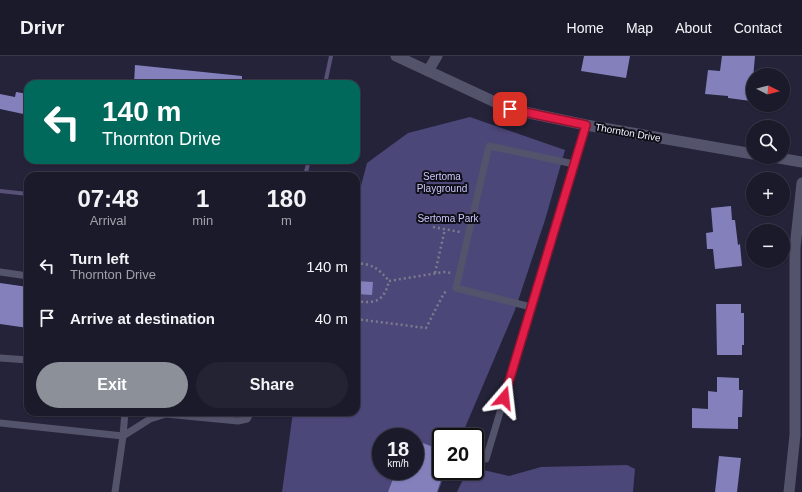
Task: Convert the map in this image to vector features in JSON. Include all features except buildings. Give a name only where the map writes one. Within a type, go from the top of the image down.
[{"type":"street","name":"Thornton Drive","points":[[396,56],[510,109],[586,125],[746,153]]},
{"type":"street","points":[[428,71],[437,56]]},
{"type":"street","points":[[790,160],[802,162]]},
{"type":"street","points":[[802,183],[795,248],[796,415],[790,487],[802,484]]},
{"type":"lane","points":[[486,459],[586,125]]},
{"type":"lane","points":[[531,307],[456,288],[488,146],[574,164]]},
{"type":"lane","points":[[0,272],[24,275]]},
{"type":"lane","points":[[0,358],[24,360]]},
{"type":"lane","points":[[115,492],[125,416]]},
{"type":"lane","points":[[0,422],[123,436],[149,416]]},
{"type":"lane","points":[[187,416],[238,421],[247,419],[249,416]]},
{"type":"path","points":[[433,227],[469,233]]},
{"type":"path","points":[[435,273],[445,229]]},
{"type":"path","points":[[360,264],[365,264],[379,269],[389,281]]},
{"type":"path","points":[[389,281],[444,272],[459,274]]},
{"type":"path","points":[[360,302],[369,303],[380,299],[386,293],[389,281]]},
{"type":"path","points":[[360,320],[426,328],[444,293],[456,288]]},
{"type":"green space","name":"Sertoma Park","points":[[470,117],[565,150],[545,220],[515,310],[465,428],[432,428],[432,480],[443,480],[438,492],[282,492],[292,416],[360,416],[360,190],[367,163],[408,133]]},
{"type":"green space","points":[[627,465],[635,469],[633,492],[457,492],[463,480],[484,480],[484,470],[509,476],[541,467]]},
{"type":"waterway","points":[[326,80],[331,56]]},
{"type":"waterway","points":[[306,172],[308,164]]},
{"type":"waterway","points":[[0,191],[24,194]]},
{"type":"route","points":[[504,398],[586,125],[510,109]]},
{"type":"park label","name":"Sertoma Playground","points":[[442,182]]}]
